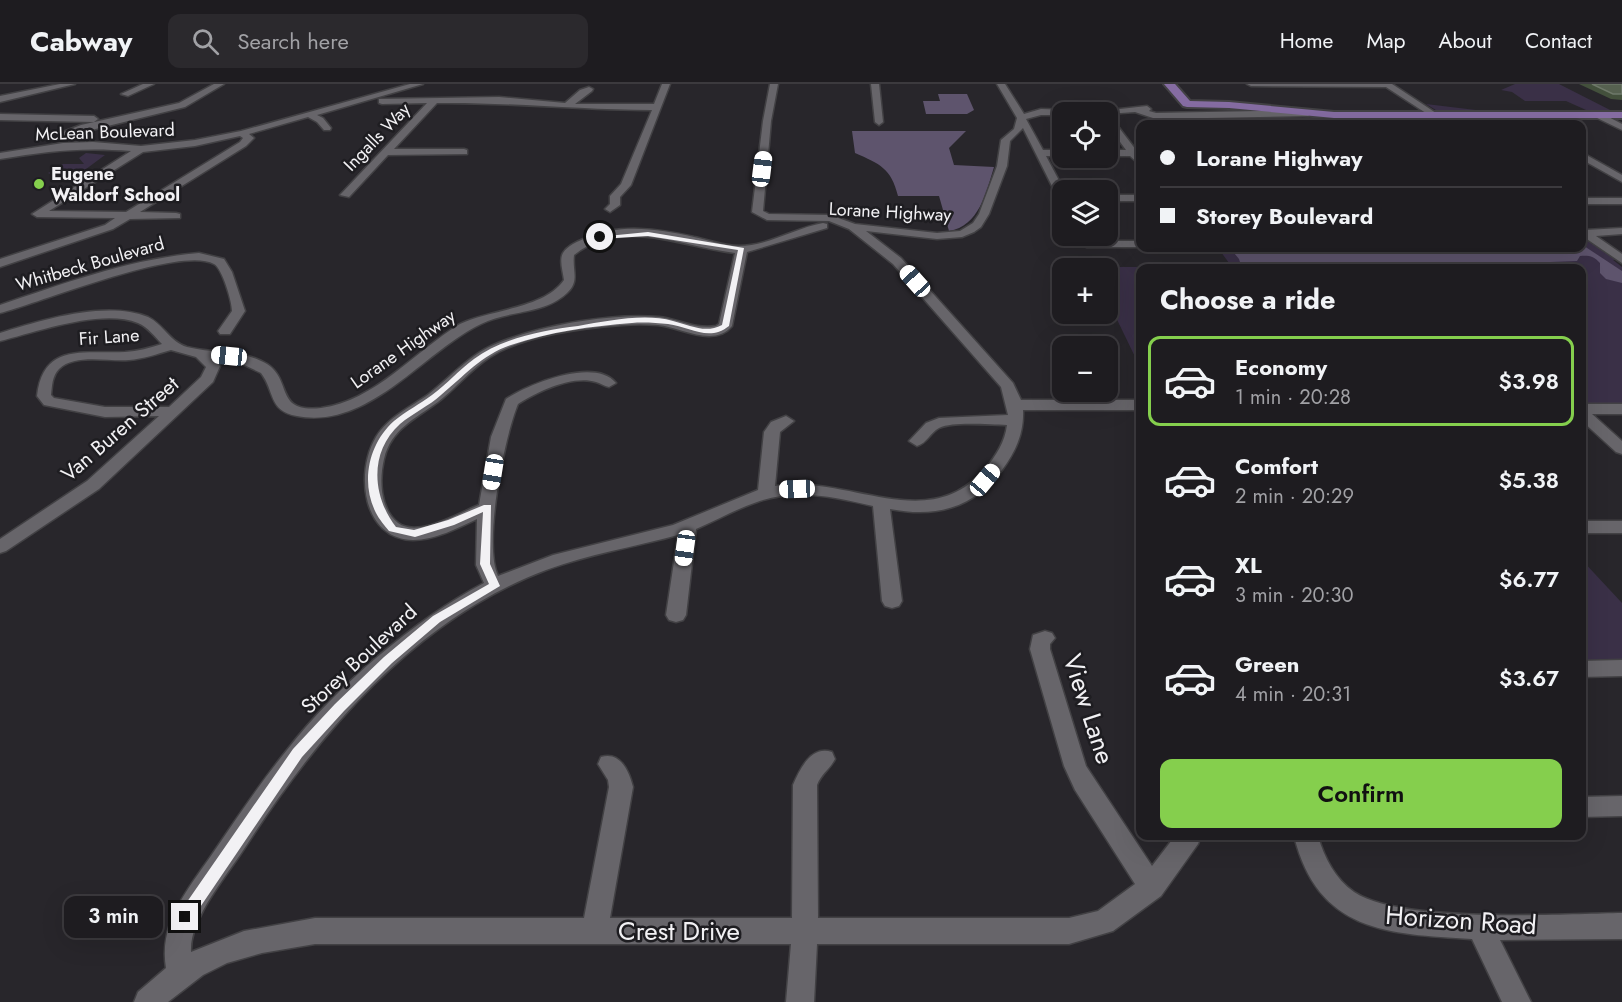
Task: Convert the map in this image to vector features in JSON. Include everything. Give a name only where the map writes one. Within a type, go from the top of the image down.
[{"type":"main road","points":[[1167,85],[1184,100],[1334,115],[1420,115],[1435,120],[1511,115],[1622,115]]},
{"type":"street","points":[[0,99],[71,84]]},
{"type":"street","points":[[125,94],[150,84]]},
{"type":"street","points":[[63,134],[188,103],[220,84]]},
{"type":"street","name":"McLean Boulevard","points":[[0,156],[85,145],[141,149],[195,143],[242,133],[419,84]]},
{"type":"street","points":[[610,209],[615,205],[616,194],[626,184],[666,84]]},
{"type":"street","points":[[761,215],[757,208],[762,182],[766,121],[769,117],[774,84]]},
{"type":"street","points":[[875,84],[879,122]]},
{"type":"street","points":[[1001,84],[1026,125],[1054,180]]},
{"type":"street","points":[[1251,84],[1387,85],[1435,120]]},
{"type":"street","points":[[568,105],[589,89]]},
{"type":"street","name":"Ingalls Way","points":[[365,99],[434,101]]},
{"type":"street","points":[[434,101],[502,100],[568,105],[656,107]]},
{"type":"street","points":[[1118,111],[1137,110],[1184,100]]},
{"type":"street","name":"Ingalls Way","points":[[345,195],[434,101]]},
{"type":"street","points":[[1137,110],[1154,116],[1256,116],[1308,113]]},
{"type":"street","points":[[159,111],[168,116]]},
{"type":"street","points":[[1021,119],[1041,112],[1052,112]]},
{"type":"street","points":[[308,114],[320,120],[327,128]]},
{"type":"street","points":[[1511,115],[1520,120]]},
{"type":"street","points":[[1598,115],[1622,127]]},
{"type":"street","points":[[1194,116],[1198,120]]},
{"type":"street","points":[[1256,116],[1261,120]]},
{"type":"street","points":[[0,117],[83,117],[101,123]]},
{"type":"street","name":"Lorane Highway","points":[[0,337],[74,319],[122,315],[144,321],[171,346],[200,353],[244,359],[265,369],[273,376],[280,400],[291,409],[311,412],[336,410],[368,398],[437,345],[466,326],[492,315],[543,302],[560,293],[570,280],[568,254],[586,241],[609,235],[648,234],[742,249],[769,244],[808,228],[853,227],[937,236],[970,231],[984,214],[1002,166],[1006,140],[1018,129],[1021,119]]},
{"type":"street","points":[[1118,131],[1136,152]]},
{"type":"street","points":[[0,263],[98,232],[247,141],[248,136],[242,133]]},
{"type":"street","points":[[141,149],[37,214],[176,216]]},
{"type":"street","points":[[386,152],[464,152]]},
{"type":"street","points":[[1040,153],[1052,153]]},
{"type":"street","points":[[1118,153],[1136,153]]},
{"type":"street","points":[[1586,158],[1622,179]]},
{"type":"street","points":[[1118,198],[1136,198]]},
{"type":"street","points":[[1586,201],[1622,201]]},
{"type":"street","points":[[747,218],[761,215],[777,218],[830,218],[853,227],[897,261],[1004,381],[1015,413]]},
{"type":"street","points":[[1586,233],[1622,231]]},
{"type":"street","points":[[1586,234],[1622,259]]},
{"type":"street","points":[[1118,244],[1136,244]]},
{"type":"street","points":[[488,507],[426,531],[407,534],[393,529],[380,512],[375,496],[372,470],[379,446],[398,422],[436,395],[478,359],[507,344],[575,328],[634,321],[670,322],[700,331],[715,331],[724,328],[742,249]]},
{"type":"street","name":"Whitbeck Boulevard","points":[[0,309],[148,265],[182,258],[205,257],[223,264],[240,307],[238,317],[225,331]]},
{"type":"street","name":"Fir Lane","points":[[171,346],[127,356],[84,356],[63,360],[47,374],[44,385],[46,401],[101,411],[174,411]]},
{"type":"street","name":"Van Buren Street","points":[[0,547],[93,484],[174,411],[212,373],[212,363],[200,353]]},
{"type":"street","points":[[495,586],[485,564],[488,507],[496,455],[511,402],[527,391],[564,380],[601,378],[609,384]]},
{"type":"street","points":[[917,441],[931,426],[944,421],[1015,413],[1136,405]]},
{"type":"street","points":[[1586,410],[1622,409]]},
{"type":"street","name":"Storey Boulevard","points":[[181,973],[176,950],[185,917],[297,753],[340,707],[396,653],[436,619],[495,586],[564,557],[688,526],[766,492],[822,490],[881,502],[929,506],[951,501],[970,493],[985,480],[1007,453],[1011,446],[1015,413]]},
{"type":"street","points":[[1586,415],[1622,449]]},
{"type":"street","points":[[766,492],[772,432],[776,425],[786,421]]},
{"type":"street","points":[[881,502],[892,601]]},
{"type":"street","points":[[676,615],[688,526]]},
{"type":"street","points":[[1586,526],[1622,527]]},
{"type":"street","name":"View Lane","points":[[1045,638],[1040,640],[1040,649],[1075,766],[1083,783],[1152,887]]},
{"type":"street","points":[[1586,669],[1622,668]]},
{"type":"street","points":[[800,1002],[804,975],[805,932],[805,785],[810,772],[824,759]]},
{"type":"street","points":[[596,931],[621,787],[619,777],[609,764]]},
{"type":"street","points":[[1586,807],[1622,806]]},
{"type":"street","name":"Crest Drive","points":[[148,1002],[181,973],[218,954],[254,941],[294,933],[1069,931],[1104,922],[1152,887],[1186,840]]},
{"type":"street","name":"Horizon Road","points":[[1307,840],[1313,860],[1327,885],[1347,903],[1372,914],[1398,920],[1479,926],[1622,926]]},
{"type":"street","points":[[1479,926],[1517,1002]]},
{"type":"shaded area","points":[[1515,84],[1559,84],[1614,112],[1439,112],[1426,104],[1484,111],[1586,110],[1566,101],[1525,101],[1512,92],[1501,90]]},
{"type":"shaded area","points":[[938,94],[967,94],[974,110],[967,114],[926,114],[923,101],[940,101]]},
{"type":"shaded area","points":[[852,131],[966,131],[949,148],[954,165],[994,167],[980,207],[968,223],[949,231],[939,196],[898,196],[892,179],[883,168],[855,153]]},
{"type":"shaded area","points":[[86,153],[105,155],[78,175],[54,176],[48,173],[63,164],[84,164],[79,158]]},
{"type":"shaded area","points":[[1586,239],[1616,260],[1613,260],[1622,267],[1622,405],[1586,404],[1586,264],[1230,264],[1221,252],[1586,252]]},
{"type":"shaded area","points":[[1586,247],[1622,271],[1622,283],[1606,279],[1600,273],[1600,263],[1593,257],[1586,256],[1580,256],[1577,261],[1521,264],[1241,264],[1233,252],[1586,252]]},
{"type":"shaded area","points":[[1118,267],[1136,267],[1136,359],[1118,322]]},
{"type":"shaded area","points":[[1586,564],[1622,603],[1622,662],[1586,663]]},
{"type":"building","points":[[1592,84],[1622,84],[1622,94],[1613,94]]},
{"type":"place","name":"Eugene Waldorf School","points":[[39,184]]},
{"type":"route","points":[[185,917],[297,753],[340,707],[388,660],[436,619],[495,586],[485,564],[488,507],[415,534],[393,529],[385,520],[376,504],[372,470],[375,456],[385,436],[398,422],[436,395],[478,359],[507,344],[575,328],[634,321],[670,322],[700,331],[715,331],[725,326],[742,249],[648,234],[600,237]]}]
